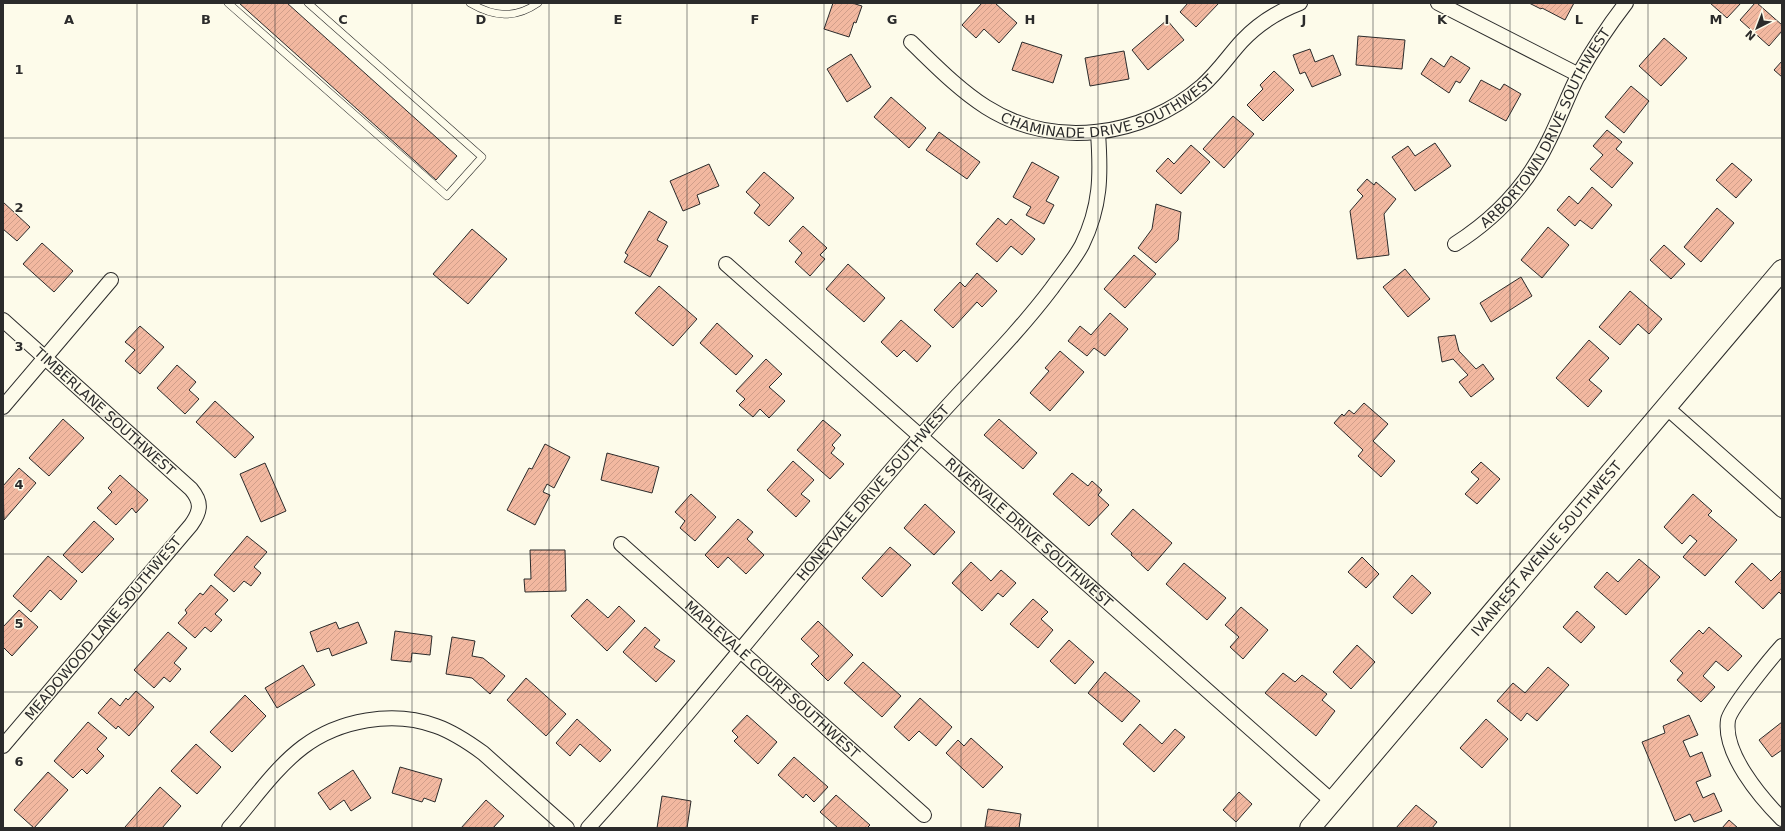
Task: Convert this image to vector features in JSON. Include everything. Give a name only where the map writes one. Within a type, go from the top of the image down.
[{"type":"street","name":"CHAMINADE DRIVE SOUTHWEST","points":[[911,42],[955,83],[981,104],[1002,116],[1020,123],[1051,131],[1098,133],[1138,123],[1171,109],[1202,86],[1244,39],[1263,22],[1300,3]]},
{"type":"street","points":[[1438,3],[1578,75]]},
{"type":"street","name":"ARBORTOWN DRIVE SOUTHWEST","points":[[1455,244],[1474,232],[1494,216],[1524,181],[1548,142],[1578,75],[1601,37],[1626,3]]},
{"type":"street","name":"HONEYVALE DRIVE SOUTHWEST","points":[[588,828],[664,742],[919,437],[1029,318],[1076,255],[1092,222],[1099,195],[1100,169],[1098,133]]},
{"type":"street","name":"RIVERVALE DRIVE SOUTHWEST","points":[[726,264],[919,437],[1333,802]]},
{"type":"street","name":"IVANREST AVENUE SOUTHWEST","points":[[1310,828],[1782,270]]},
{"type":"street","points":[[3,407],[111,280]]},
{"type":"street","name":"TIMBERLANE SOUTHWEST","points":[[3,320],[191,489],[200,502],[200,508]]},
{"type":"street","points":[[1666,407],[1782,510]]},
{"type":"street","name":"MEADOWOOD LANE SOUTHWEST","points":[[3,746],[191,525],[200,508]]},
{"type":"street","name":"MAPLEVALE COURT SOUTHWEST","points":[[621,544],[924,815]]},
{"type":"street","points":[[1782,646],[1736,705],[1728,719],[1728,740],[1741,766],[1763,800],[1782,819]]},
{"type":"street","points":[[229,828],[282,766],[302,747],[341,727],[369,721],[392,719],[416,720],[436,726],[457,735],[483,753],[567,828]]},
{"type":"lane","points":[[228,3],[447,196],[482,157],[308,3]]},
{"type":"lane","points":[[470,3],[488,13],[508,15],[528,10],[538,3]]},
{"type":"building","points":[[239,3],[287,3],[457,156],[436,180]]},
{"type":"building","points":[[833,3],[852,3],[862,6],[849,37],[824,29]]},
{"type":"building","points":[[982,3],[995,3],[1017,23],[999,43],[984,29],[976,38],[962,25]]},
{"type":"building","points":[[1188,3],[1219,3],[1196,27],[1180,12]]},
{"type":"building","points":[[1529,3],[1574,3],[1565,20]]},
{"type":"building","points":[[1710,3],[1741,3],[1727,18]]},
{"type":"building","points":[[1755,3],[1757,3],[1782,25],[1782,31],[1769,46],[1740,20]]},
{"type":"building","points":[[1167,20],[1184,40],[1148,70],[1132,50]]},
{"type":"building","points":[[1358,36],[1405,40],[1402,69],[1356,65]]},
{"type":"building","points":[[1664,38],[1687,58],[1661,86],[1639,66]]},
{"type":"building","points":[[1022,42],[1062,55],[1053,83],[1012,70]]},
{"type":"building","points":[[1310,49],[1315,62],[1333,55],[1341,75],[1312,87],[1305,72],[1300,74],[1293,55]]},
{"type":"building","points":[[1124,51],[1129,79],[1090,86],[1085,58]]},
{"type":"building","points":[[851,54],[871,87],[847,102],[827,69]]},
{"type":"building","points":[[1451,56],[1470,68],[1460,83],[1456,81],[1449,93],[1421,74],[1431,58],[1444,67]]},
{"type":"building","points":[[1782,61],[1782,77],[1774,70]]},
{"type":"building","points":[[1274,71],[1294,90],[1263,121],[1247,105],[1263,89],[1260,85]]},
{"type":"building","points":[[1481,80],[1500,90],[1504,84],[1521,94],[1506,121],[1469,101]]},
{"type":"building","points":[[1631,86],[1649,101],[1624,133],[1605,117]]},
{"type":"building","points":[[891,97],[926,128],[909,148],[874,117]]},
{"type":"building","points":[[1233,116],[1254,134],[1224,168],[1203,149]]},
{"type":"building","points":[[1607,130],[1622,142],[1616,149],[1633,163],[1612,188],[1590,169],[1603,155],[1593,146]]},
{"type":"building","points":[[939,132],[980,162],[967,179],[926,150]]},
{"type":"building","points":[[1435,143],[1451,166],[1415,191],[1392,157],[1408,146],[1415,156]]},
{"type":"building","points":[[1191,145],[1210,162],[1181,194],[1156,171],[1168,158],[1174,164]]},
{"type":"building","points":[[1032,162],[1059,177],[1046,201],[1054,205],[1044,224],[1026,215],[1031,207],[1013,197]]},
{"type":"building","points":[[1732,163],[1752,180],[1736,198],[1716,180]]},
{"type":"building","points":[[709,164],[719,186],[697,195],[700,204],[683,211],[670,181]]},
{"type":"building","points":[[764,172],[794,198],[769,226],[754,213],[760,205],[746,192]]},
{"type":"building","points":[[1367,179],[1374,185],[1376,182],[1396,199],[1384,214],[1389,255],[1357,259],[1350,211],[1363,196],[1357,190]]},
{"type":"building","points":[[1592,187],[1612,205],[1592,229],[1580,220],[1575,226],[1557,210],[1569,196],[1578,204]]},
{"type":"building","points":[[3,202],[30,227],[17,241],[3,229]]},
{"type":"building","points":[[1156,204],[1181,212],[1178,240],[1156,263],[1138,248],[1152,229]]},
{"type":"building","points":[[1717,208],[1734,223],[1701,262],[1684,247]]},
{"type":"building","points":[[649,211],[667,222],[657,240],[668,246],[650,277],[624,262],[628,255],[625,253]]},
{"type":"building","points":[[998,218],[1006,225],[1011,219],[1035,239],[1022,255],[1011,246],[997,262],[976,244]]},
{"type":"building","points":[[803,226],[827,248],[820,255],[825,259],[810,276],[795,262],[802,253],[789,241]]},
{"type":"building","points":[[1548,227],[1569,245],[1542,278],[1521,260]]},
{"type":"building","points":[[472,229],[507,259],[468,304],[433,274]]},
{"type":"building","points":[[42,243],[73,271],[54,292],[23,264]]},
{"type":"building","points":[[1664,245],[1685,264],[1671,279],[1650,260]]},
{"type":"building","points":[[1134,255],[1156,274],[1125,308],[1104,289]]},
{"type":"building","points":[[848,264],[885,298],[864,322],[826,289]]},
{"type":"building","points":[[1405,269],[1430,299],[1408,317],[1383,287]]},
{"type":"building","points":[[977,273],[997,291],[982,307],[977,302],[953,328],[934,310],[960,282],[965,287]]},
{"type":"building","points":[[1521,277],[1532,296],[1491,322],[1480,303]]},
{"type":"building","points":[[659,286],[697,319],[673,346],[635,313]]},
{"type":"building","points":[[1630,291],[1662,319],[1649,334],[1638,324],[1620,345],[1599,327]]},
{"type":"building","points":[[1110,313],[1128,329],[1105,356],[1094,348],[1087,356],[1068,341],[1080,326],[1091,335]]},
{"type":"building","points":[[901,320],[931,346],[917,362],[904,350],[897,357],[881,342]]},
{"type":"building","points":[[717,323],[753,356],[736,375],[700,343]]},
{"type":"building","points":[[140,326],[164,347],[140,374],[125,361],[135,350],[125,342]]},
{"type":"building","points":[[1455,335],[1459,351],[1476,369],[1483,364],[1494,379],[1471,397],[1459,382],[1468,375],[1453,359],[1442,362],[1438,337]]},
{"type":"building","points":[[1589,340],[1609,358],[1589,380],[1602,391],[1588,407],[1556,378]]},
{"type":"building","points":[[1060,351],[1084,372],[1050,411],[1030,393],[1049,371],[1045,368]]},
{"type":"building","points":[[766,359],[782,374],[769,387],[785,401],[769,418],[760,409],[753,417],[739,405],[745,399],[736,391]]},
{"type":"building","points":[[177,365],[196,382],[189,390],[199,399],[185,414],[157,388]]},
{"type":"building","points":[[215,401],[254,437],[235,458],[196,422]]},
{"type":"building","points":[[1364,403],[1388,424],[1373,441],[1395,461],[1381,477],[1358,456],[1363,450],[1334,423],[1342,414],[1344,416],[1349,410],[1354,414]]},
{"type":"building","points":[[63,419],[84,438],[49,476],[29,458]]},
{"type":"building","points":[[999,419],[1037,453],[1023,469],[984,435]]},
{"type":"building","points":[[823,420],[841,435],[832,445],[835,448],[831,453],[844,464],[830,479],[797,450]]},
{"type":"building","points":[[545,444],[570,457],[554,488],[547,484],[543,492],[550,495],[535,525],[507,510],[529,468],[532,469]]},
{"type":"building","points":[[607,453],[659,467],[652,493],[601,480]]},
{"type":"building","points":[[793,461],[814,480],[801,494],[810,501],[796,517],[767,490]]},
{"type":"building","points":[[1481,462],[1500,479],[1477,504],[1465,494],[1479,479],[1471,472]]},
{"type":"building","points":[[265,463],[286,511],[261,522],[240,474]]},
{"type":"building","points":[[19,468],[36,483],[4,520],[3,486]]},
{"type":"building","points":[[1072,473],[1088,486],[1092,481],[1102,490],[1098,495],[1109,505],[1089,526],[1053,494]]},
{"type":"building","points":[[120,475],[148,500],[136,513],[132,508],[116,525],[97,508],[112,492],[108,488]]},
{"type":"building","points":[[691,494],[716,517],[695,541],[680,528],[685,521],[675,512]]},
{"type":"building","points":[[1693,494],[1712,511],[1708,515],[1737,540],[1705,576],[1683,557],[1697,541],[1690,535],[1682,544],[1664,527]]},
{"type":"building","points":[[925,504],[955,532],[934,555],[904,528]]},
{"type":"building","points":[[1133,509],[1172,543],[1148,571],[1131,555],[1132,553],[1111,534]]},
{"type":"building","points":[[738,519],[753,532],[747,539],[764,555],[746,574],[728,557],[718,568],[705,555]]},
{"type":"building","points":[[94,521],[114,539],[82,573],[63,555]]},
{"type":"building","points":[[247,536],[267,552],[254,567],[261,573],[251,586],[244,581],[234,592],[214,575]]},
{"type":"building","points":[[890,547],[911,565],[882,597],[862,578]]},
{"type":"building","points":[[530,550],[565,550],[566,591],[525,592],[524,579],[531,579]]},
{"type":"building","points":[[48,556],[77,581],[61,600],[50,590],[31,612],[13,596]]},
{"type":"building","points":[[1362,557],[1379,574],[1366,588],[1348,572]]},
{"type":"building","points":[[1639,559],[1660,577],[1626,615],[1594,587],[1607,572],[1618,582]]},
{"type":"building","points":[[971,562],[991,581],[1001,570],[1016,583],[1003,597],[998,593],[982,611],[952,583]]},
{"type":"building","points":[[1184,563],[1226,598],[1207,620],[1166,584]]},
{"type":"building","points":[[1752,563],[1771,581],[1782,570],[1782,595],[1779,592],[1763,609],[1735,582]]},
{"type":"building","points":[[1412,575],[1431,593],[1412,614],[1393,597]]},
{"type":"building","points":[[211,585],[228,600],[215,614],[222,620],[211,632],[205,627],[195,638],[178,623],[187,613],[185,610],[200,593],[203,595]]},
{"type":"building","points":[[587,599],[608,618],[619,606],[635,621],[607,651],[571,616]]},
{"type":"building","points":[[1033,599],[1048,612],[1041,619],[1053,630],[1038,648],[1010,624]]},
{"type":"building","points":[[1241,607],[1268,630],[1243,659],[1230,647],[1239,637],[1225,625]]},
{"type":"building","points":[[19,610],[38,627],[12,656],[3,647],[3,627]]},
{"type":"building","points":[[1577,611],[1595,627],[1581,643],[1563,627]]},
{"type":"building","points":[[818,621],[853,655],[828,681],[811,664],[819,656],[801,639]]},
{"type":"building","points":[[336,622],[339,629],[358,622],[367,643],[332,656],[329,648],[317,652],[310,632]]},
{"type":"building","points":[[645,627],[660,640],[654,647],[675,661],[656,682],[623,652]]},
{"type":"building","points":[[1709,627],[1742,656],[1728,671],[1716,661],[1703,676],[1715,687],[1701,702],[1677,680],[1683,673],[1670,661],[1699,630],[1703,634]]},
{"type":"building","points":[[395,631],[432,636],[430,655],[412,653],[411,662],[391,660]]},
{"type":"building","points":[[168,632],[187,648],[174,663],[181,669],[170,682],[164,677],[154,688],[134,670]]},
{"type":"building","points":[[452,637],[475,641],[472,656],[483,658],[505,676],[490,694],[472,678],[446,674]]},
{"type":"building","points":[[1069,640],[1094,662],[1075,684],[1050,661]]},
{"type":"building","points":[[1357,645],[1375,662],[1351,689],[1333,672]]},
{"type":"building","points":[[863,662],[901,696],[882,717],[844,683]]},
{"type":"building","points":[[303,665],[315,685],[277,708],[265,688]]},
{"type":"building","points":[[1548,667],[1569,685],[1537,721],[1527,713],[1521,721],[1497,701],[1513,683],[1525,693]]},
{"type":"building","points":[[1105,672],[1140,701],[1122,722],[1088,693]]},
{"type":"building","points":[[1283,673],[1295,682],[1302,675],[1327,694],[1322,700],[1335,711],[1316,736],[1265,693]]},
{"type":"building","points":[[526,678],[566,714],[546,736],[507,700]]},
{"type":"building","points":[[136,691],[154,707],[129,736],[118,726],[116,729],[98,713],[111,698],[120,706],[126,698],[128,700]]},
{"type":"building","points":[[245,695],[266,716],[232,752],[210,732]]},
{"type":"building","points":[[920,698],[952,727],[936,746],[919,731],[909,741],[894,727]]},
{"type":"building","points":[[747,715],[777,742],[758,764],[734,741],[738,737],[732,731]]},
{"type":"building","points":[[1689,715],[1698,735],[1683,741],[1690,757],[1702,752],[1711,776],[1696,782],[1703,798],[1714,793],[1722,811],[1694,822],[1690,814],[1675,821],[1642,742],[1665,733],[1663,726]]},
{"type":"building","points":[[577,719],[611,750],[600,762],[580,744],[570,756],[556,743]]},
{"type":"building","points":[[1486,719],[1508,739],[1482,768],[1460,748]]},
{"type":"building","points":[[88,722],[107,738],[97,749],[104,756],[87,774],[82,769],[73,778],[54,761]]},
{"type":"building","points":[[1782,722],[1782,750],[1772,757],[1759,740]]},
{"type":"building","points":[[1140,724],[1162,744],[1175,729],[1185,737],[1154,772],[1123,744]]},
{"type":"building","points":[[971,738],[1003,767],[983,788],[946,753],[958,740],[964,746]]},
{"type":"building","points":[[196,744],[221,767],[197,794],[171,771]]},
{"type":"building","points":[[794,757],[828,787],[814,802],[806,794],[803,798],[778,775]]},
{"type":"building","points":[[400,767],[442,779],[435,802],[424,798],[422,802],[392,793]]},
{"type":"building","points":[[353,770],[371,798],[351,811],[344,800],[330,810],[318,793]]},
{"type":"building","points":[[48,772],[68,790],[34,828],[14,810]]},
{"type":"building","points":[[160,787],[181,806],[162,828],[126,828],[125,827]]},
{"type":"building","points":[[1239,792],[1252,804],[1236,822],[1223,810]]},
{"type":"building","points":[[836,795],[870,825],[867,828],[838,828],[820,812]]},
{"type":"building","points":[[662,796],[691,801],[687,828],[657,828]]},
{"type":"building","points":[[486,800],[504,816],[493,828],[461,828]]},
{"type":"building","points":[[1416,805],[1437,822],[1432,828],[1396,828]]},
{"type":"building","points":[[988,809],[1021,814],[1019,828],[985,827]]},
{"type":"building","points":[[1729,820],[1738,828],[1722,828]]}]
